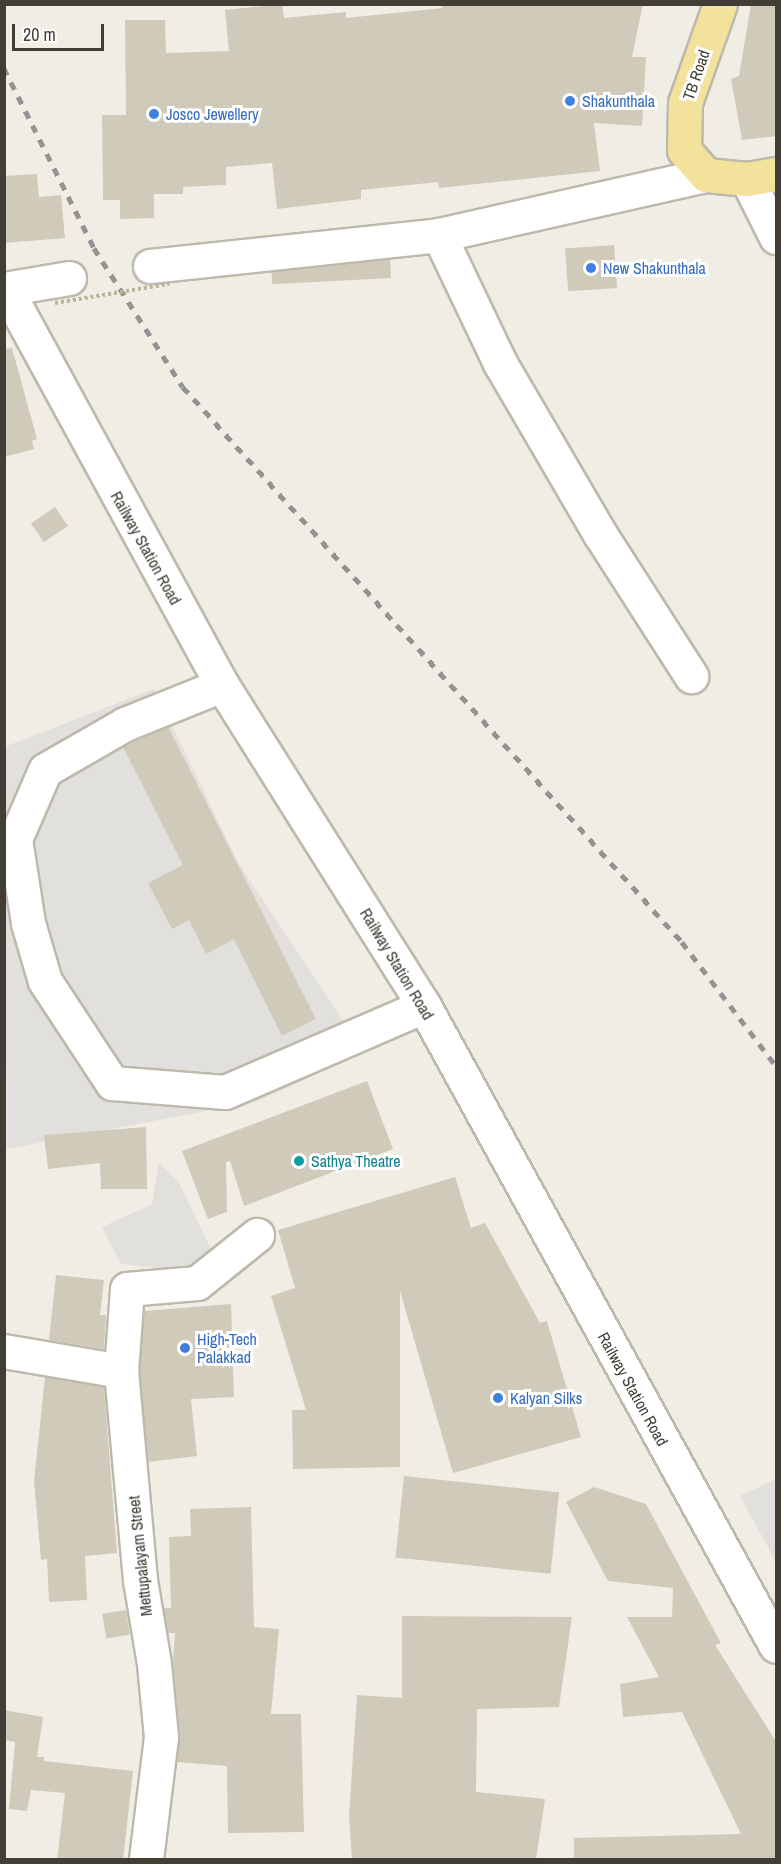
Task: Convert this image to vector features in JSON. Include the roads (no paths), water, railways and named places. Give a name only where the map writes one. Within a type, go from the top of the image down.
[{"type":"main road","name":"TB Road","points":[[706,175],[684,150],[685,103],[720,4]]},
{"type":"main road","points":[[706,175],[762,176]]},
{"type":"street","points":[[160,275],[439,235],[706,175]]},
{"type":"street","points":[[762,176],[777,237]]},
{"type":"street","points":[[439,235],[500,363],[600,534],[691,676]]},
{"type":"street","points":[[5,289],[62,291]]},
{"type":"street","name":"Railway Station Road","points":[[5,289],[222,685],[424,1006],[777,1646]]},
{"type":"street","points":[[222,685],[125,724],[45,770],[15,839],[28,923],[45,981],[112,1083],[225,1092],[424,1006]]},
{"type":"street","name":"Mettupalayam Street","points":[[146,1860],[161,1737],[154,1664],[140,1580],[121,1371],[127,1289],[196,1283],[257,1235]]},
{"type":"street","points":[[4,1351],[121,1371]]},
{"type":"railway","points":[[4,68],[94,248],[183,387],[682,942],[776,1066]]},
{"type":"place","name":"Shakunthala","points":[[570,101]]},
{"type":"place","name":"Josco Jewellery","points":[[154,114]]},
{"type":"place","name":"New Shakunthala","points":[[591,268]]},
{"type":"place","name":"Sathya Theatre","points":[[299,1161]]},
{"type":"place","name":"High-Tech Palakkad","points":[[185,1348]]},
{"type":"place","name":"Kalyan Silks","points":[[498,1398]]}]
